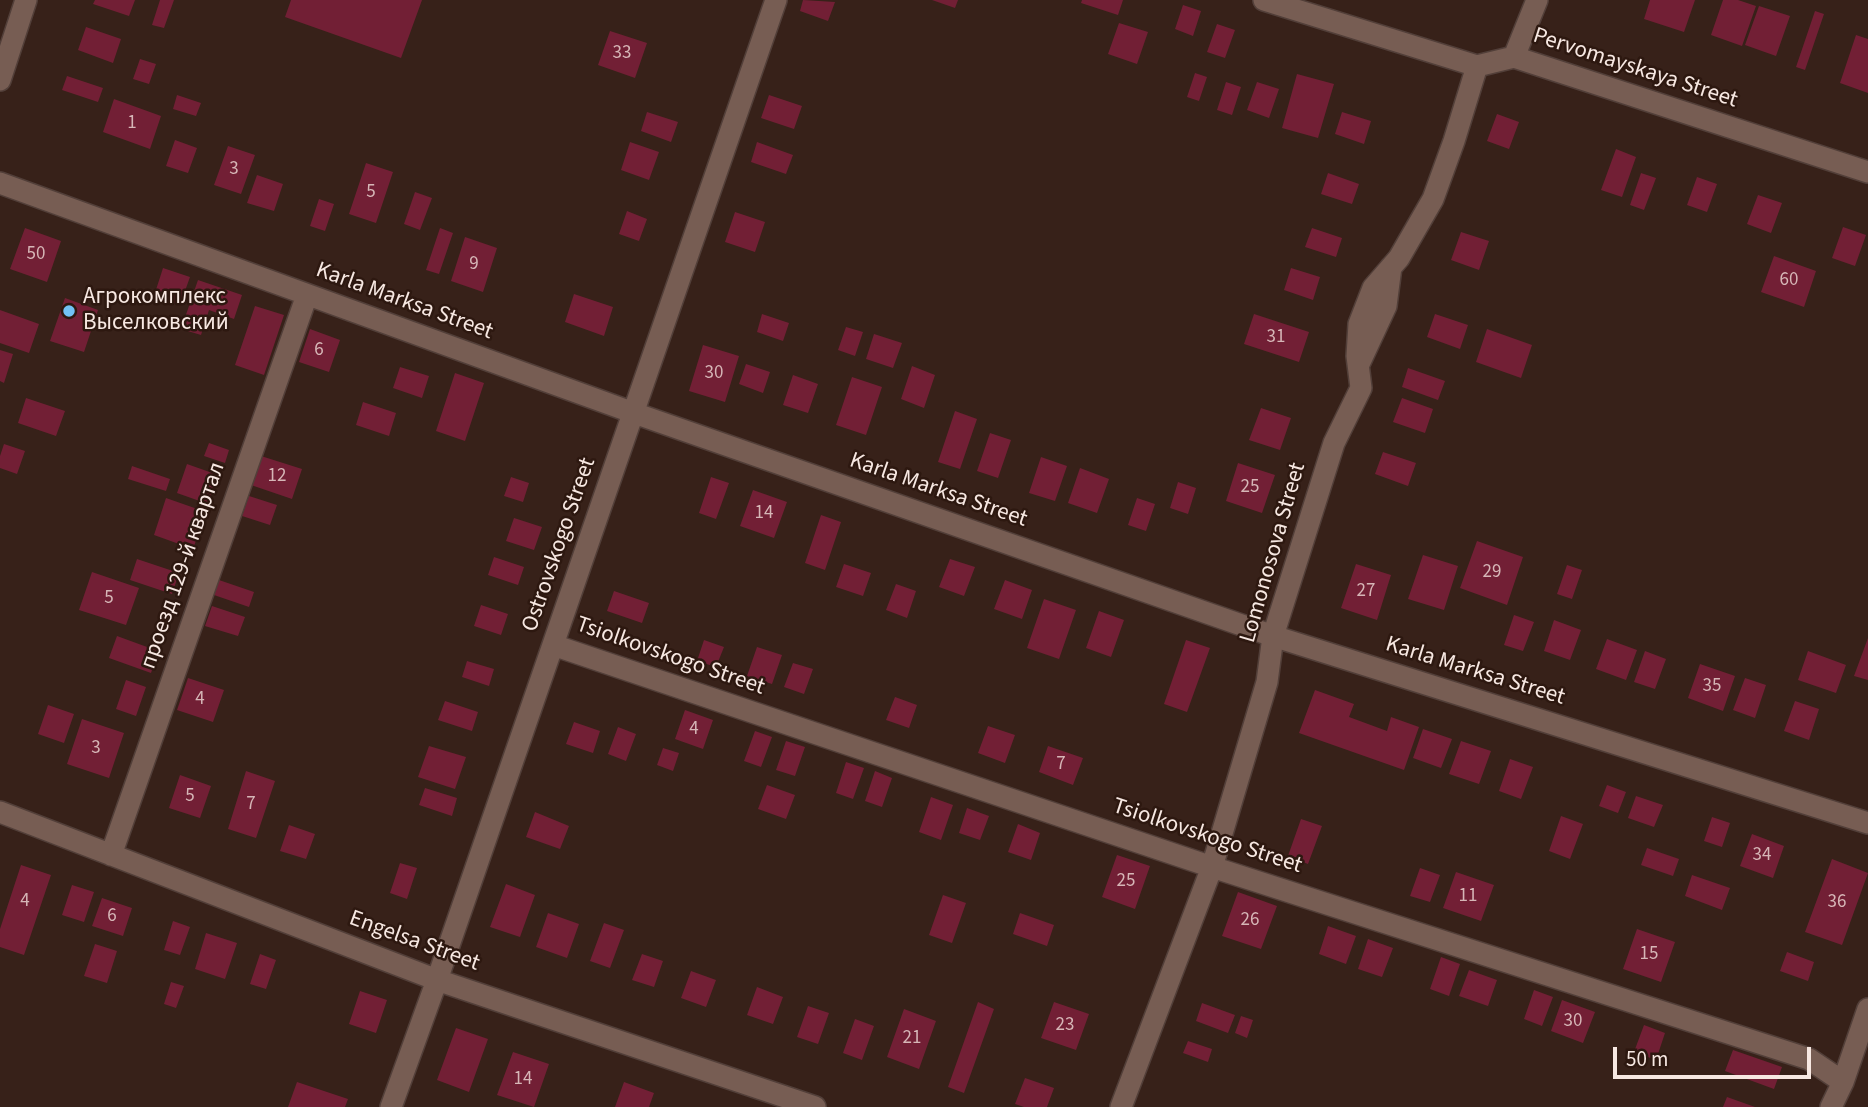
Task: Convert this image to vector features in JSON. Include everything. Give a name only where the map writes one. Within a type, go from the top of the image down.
[{"type":"street","points":[[0,80],[26,0]]},
{"type":"street","name":"Ostrovskogo Street","points":[[391,1107],[776,0]]},
{"type":"street","points":[[1264,0],[1477,66]]},
{"type":"street","points":[[1514,57],[1537,0]]},
{"type":"street","name":"Pervomayskaya Street","points":[[1477,66],[1514,57],[1868,172]]},
{"type":"street","name":"Lomonosova Street","points":[[1121,1107],[1212,867],[1267,682],[1273,636],[1334,443],[1361,388],[1358,366],[1359,324],[1373,288],[1391,267],[1433,199],[1477,66]]},
{"type":"street","name":"Karla Marksa Street","points":[[0,183],[634,413],[1273,636],[1868,823]]},
{"type":"street","name":"проезд 129-й квартал","points":[[111,856],[307,295]]},
{"type":"street","name":"Tsiolkovskogo Street","points":[[553,645],[1212,867],[1809,1059],[1843,1082]]},
{"type":"street","name":"Engelsa Street","points":[[0,812],[437,979],[815,1107]]},
{"type":"street","points":[[1832,1107],[1868,1009]]},
{"type":"building","points":[[95,0],[135,0],[129,16],[93,4]]},
{"type":"building","points":[[160,0],[174,0],[164,28],[152,25]]},
{"type":"building","points":[[291,0],[422,0],[401,58],[285,17]]},
{"type":"building","points":[[803,0],[835,2],[828,21],[800,11]]},
{"type":"building","points":[[932,0],[958,0],[955,8]]},
{"type":"building","points":[[1082,0],[1123,0],[1118,15],[1081,3]]},
{"type":"building","points":[[1650,0],[1695,0],[1684,32],[1644,19]]},
{"type":"building","points":[[1723,0],[1738,0],[1756,6],[1742,46],[1711,35]]},
{"type":"building","points":[[1183,5],[1201,11],[1193,36],[1175,29]]},
{"type":"building","points":[[1759,6],[1790,16],[1776,56],[1745,45]]},
{"type":"building","points":[[1815,11],[1824,14],[1805,70],[1796,67]]},
{"type":"building","points":[[1119,23],[1148,32],[1137,64],[1108,54]]},
{"type":"building","points":[[1217,24],[1235,30],[1225,58],[1207,52]]},
{"type":"building","points":[[86,27],[121,39],[113,63],[78,50]]},
{"type":"building","points":[[610,31],[647,43],[635,78],[598,65]]},
{"type":"building","points":[[1856,35],[1868,39],[1868,93],[1840,83]]},
{"type":"building","points":[[140,59],[156,64],[149,84],[133,79]]},
{"type":"building","points":[[1195,73],[1207,77],[1199,101],[1187,97]]},
{"type":"building","points":[[1297,74],[1334,84],[1318,138],[1282,128]]},
{"type":"building","points":[[67,76],[103,88],[98,102],[62,90]]},
{"type":"building","points":[[1226,82],[1241,87],[1232,115],[1217,110]]},
{"type":"building","points":[[1257,82],[1279,89],[1269,118],[1247,110]]},
{"type":"building","points":[[177,95],[201,103],[196,116],[173,109]]},
{"type":"building","points":[[769,95],[802,106],[794,129],[761,118]]},
{"type":"building","points":[[114,99],[161,116],[150,149],[103,132]]},
{"type":"building","points":[[647,112],[678,122],[671,142],[641,131]]},
{"type":"building","points":[[1342,112],[1371,121],[1364,144],[1335,134]]},
{"type":"building","points":[[1497,114],[1519,122],[1509,149],[1487,141]]},
{"type":"building","points":[[175,140],[197,148],[188,173],[166,166]]},
{"type":"building","points":[[630,142],[659,152],[649,180],[621,170]]},
{"type":"building","points":[[757,142],[793,155],[786,174],[751,162]]},
{"type":"building","points":[[228,146],[255,155],[241,194],[214,185]]},
{"type":"building","points":[[1616,149],[1636,157],[1622,197],[1601,190]]},
{"type":"building","points":[[366,163],[393,172],[376,223],[349,214]]},
{"type":"building","points":[[1328,173],[1359,184],[1352,204],[1321,194]]},
{"type":"building","points":[[1641,173],[1656,178],[1644,210],[1630,205]]},
{"type":"building","points":[[257,175],[283,184],[274,211],[247,203]]},
{"type":"building","points":[[1697,177],[1717,184],[1707,212],[1687,205]]},
{"type":"building","points":[[415,192],[432,198],[420,230],[404,224]]},
{"type":"building","points":[[1758,195],[1782,203],[1771,233],[1747,224]]},
{"type":"building","points":[[319,199],[334,204],[325,231],[310,226]]},
{"type":"building","points":[[627,211],[647,219],[639,241],[619,234]]},
{"type":"building","points":[[735,212],[765,222],[755,252],[725,242]]},
{"type":"building","points":[[1843,227],[1866,235],[1855,266],[1832,258]]},
{"type":"building","points":[[25,228],[61,241],[47,282],[10,269]]},
{"type":"building","points":[[440,228],[453,233],[439,274],[426,270]]},
{"type":"building","points":[[1312,228],[1342,238],[1336,257],[1305,247]]},
{"type":"building","points":[[1461,232],[1489,241],[1479,270],[1451,260]]},
{"type":"building","points":[[465,237],[497,248],[483,292],[451,281]]},
{"type":"building","points":[[1774,256],[1816,271],[1804,307],[1761,292]]},
{"type":"building","points":[[163,268],[190,277],[180,305],[154,296]]},
{"type":"building","points":[[1291,268],[1320,277],[1313,300],[1284,290]]},
{"type":"building","points":[[198,280],[242,295],[234,319],[209,310],[201,335],[181,329]]},
{"type":"building","points":[[574,294],[613,307],[604,336],[565,322]]},
{"type":"building","points":[[65,298],[98,310],[84,352],[50,341]]},
{"type":"building","points":[[255,306],[284,315],[264,375],[235,365]]},
{"type":"building","points":[[0,310],[39,324],[29,353],[0,343]]},
{"type":"building","points":[[762,314],[789,323],[783,341],[757,332]]},
{"type":"building","points":[[1254,314],[1309,332],[1299,362],[1244,344]]},
{"type":"building","points":[[1435,314],[1468,325],[1460,349],[1427,337]]},
{"type":"building","points":[[846,327],[863,332],[855,356],[838,350]]},
{"type":"building","points":[[310,329],[340,340],[329,372],[299,362]]},
{"type":"building","points":[[1487,329],[1532,345],[1521,378],[1476,362]]},
{"type":"building","points":[[874,334],[902,343],[893,368],[866,359]]},
{"type":"building","points":[[703,345],[739,356],[725,402],[689,391]]},
{"type":"building","points":[[0,350],[13,354],[4,383],[0,381]]},
{"type":"building","points":[[746,364],[770,372],[763,393],[739,384]]},
{"type":"building","points":[[912,366],[935,375],[924,408],[901,399]]},
{"type":"building","points":[[400,367],[429,376],[422,398],[393,388]]},
{"type":"building","points":[[1408,368],[1445,381],[1438,400],[1402,387]]},
{"type":"building","points":[[455,373],[484,383],[465,441],[436,431]]},
{"type":"building","points":[[793,375],[818,384],[808,413],[783,405]]},
{"type":"building","points":[[852,377],[882,387],[866,435],[836,425]]},
{"type":"building","points":[[26,398],[65,411],[56,436],[18,423]]},
{"type":"building","points":[[1402,398],[1433,409],[1425,433],[1393,422]]},
{"type":"building","points":[[363,402],[396,413],[389,436],[356,425]]},
{"type":"building","points":[[1261,408],[1291,418],[1280,450],[1249,440]]},
{"type":"building","points":[[955,411],[977,419],[960,469],[938,462]]},
{"type":"building","points":[[990,433],[1011,440],[998,478],[977,471]]},
{"type":"building","points":[[209,443],[229,450],[225,463],[204,456]]},
{"type":"building","points":[[4,444],[25,451],[17,474],[0,468]]},
{"type":"building","points":[[1383,452],[1416,463],[1408,486],[1375,474]]},
{"type":"building","points":[[261,456],[302,469],[292,499],[251,485]]},
{"type":"building","points":[[1041,457],[1067,466],[1055,501],[1029,493]]},
{"type":"building","points":[[1238,463],[1275,475],[1262,513],[1226,501]]},
{"type":"building","points":[[187,464],[218,475],[208,504],[177,493]]},
{"type":"building","points":[[132,466],[170,479],[166,491],[128,479]]},
{"type":"building","points":[[1080,468],[1109,479],[1097,513],[1068,503]]},
{"type":"building","points":[[511,477],[529,483],[523,502],[504,496]]},
{"type":"building","points":[[711,477],[729,483],[716,519],[699,513]]},
{"type":"building","points":[[1178,482],[1196,488],[1188,514],[1170,508]]},
{"type":"building","points":[[753,490],[787,502],[774,538],[740,526]]},
{"type":"building","points":[[249,496],[277,505],[270,525],[242,516]]},
{"type":"building","points":[[166,498],[206,512],[193,549],[154,535]]},
{"type":"building","points":[[1137,498],[1155,504],[1146,531],[1128,525]]},
{"type":"building","points":[[821,515],[841,522],[825,570],[805,563]]},
{"type":"building","points":[[514,518],[542,527],[534,550],[506,541]]},
{"type":"building","points":[[1477,541],[1523,557],[1507,605],[1460,588]]},
{"type":"building","points":[[1423,555],[1458,566],[1444,610],[1408,599]]},
{"type":"building","points":[[494,557],[524,567],[518,585],[488,575]]},
{"type":"building","points":[[137,559],[179,573],[172,594],[130,580]]},
{"type":"building","points":[[950,559],[975,567],[964,596],[939,587]]},
{"type":"building","points":[[844,564],[871,573],[863,596],[836,587]]},
{"type":"building","points":[[1356,564],[1391,575],[1377,620],[1341,608]]},
{"type":"building","points":[[1567,565],[1582,570],[1572,599],[1557,594]]},
{"type":"building","points":[[92,572],[139,588],[126,625],[79,610]]},
{"type":"building","points":[[219,580],[254,592],[249,607],[214,595]]},
{"type":"building","points":[[1005,580],[1032,590],[1022,619],[994,609]]},
{"type":"building","points":[[896,584],[916,591],[907,618],[886,610]]},
{"type":"building","points":[[614,591],[649,603],[642,623],[607,611]]},
{"type":"building","points":[[1044,599],[1076,610],[1059,659],[1027,648]]},
{"type":"building","points":[[481,605],[508,614],[501,635],[474,626]]},
{"type":"building","points":[[212,606],[245,617],[238,636],[205,626]]},
{"type":"building","points":[[1099,611],[1124,620],[1111,657],[1086,648]]},
{"type":"building","points":[[1514,615],[1534,622],[1523,651],[1504,645]]},
{"type":"building","points":[[1554,620],[1581,630],[1570,660],[1544,651]]},
{"type":"building","points":[[117,636],[158,651],[151,673],[109,658]]},
{"type":"building","points":[[1868,638],[1868,680],[1854,676]]},
{"type":"building","points":[[1607,639],[1637,650],[1626,680],[1596,669]]},
{"type":"building","points":[[704,640],[724,647],[716,667],[697,661]]},
{"type":"building","points":[[1186,640],[1210,648],[1187,712],[1164,704]]},
{"type":"building","points":[[757,647],[782,655],[772,684],[747,676]]},
{"type":"building","points":[[1645,651],[1666,659],[1655,689],[1634,682]]},
{"type":"building","points":[[1808,651],[1846,665],[1836,693],[1798,680]]},
{"type":"building","points":[[467,661],[494,669],[489,686],[462,677]]},
{"type":"building","points":[[793,663],[813,669],[804,694],[784,687]]},
{"type":"building","points":[[1700,664],[1735,676],[1723,711],[1688,698]]},
{"type":"building","points":[[188,678],[224,690],[213,722],[177,710]]},
{"type":"building","points":[[1745,678],[1766,685],[1755,718],[1733,710]]},
{"type":"building","points":[[126,680],[146,687],[136,716],[116,709]]},
{"type":"building","points":[[1315,690],[1354,704],[1349,717],[1387,731],[1391,717],[1419,727],[1404,770],[1299,733]]},
{"type":"building","points":[[895,697],[917,705],[909,728],[886,720]]},
{"type":"building","points":[[445,701],[478,712],[472,731],[438,720]]},
{"type":"building","points":[[1795,701],[1819,709],[1809,740],[1784,731]]},
{"type":"building","points":[[48,705],[74,714],[64,743],[38,734]]},
{"type":"building","points":[[685,710],[713,720],[703,749],[675,739]]},
{"type":"building","points":[[82,719],[124,733],[109,778],[67,764]]},
{"type":"building","points":[[574,722],[600,731],[593,753],[566,744]]},
{"type":"building","points":[[988,726],[1015,735],[1005,763],[978,753]]},
{"type":"building","points":[[618,727],[636,734],[626,761],[608,754]]},
{"type":"building","points":[[1423,729],[1452,739],[1441,768],[1413,758]]},
{"type":"building","points":[[755,731],[772,737],[761,767],[744,761]]},
{"type":"building","points":[[786,741],[805,747],[795,776],[776,770]]},
{"type":"building","points":[[1461,741],[1491,751],[1479,784],[1449,774]]},
{"type":"building","points":[[429,746],[466,757],[455,789],[418,777]]},
{"type":"building","points":[[1048,746],[1083,758],[1073,785],[1039,772]]},
{"type":"building","points":[[663,748],[679,753],[673,771],[657,765]]},
{"type":"building","points":[[1510,759],[1533,767],[1521,799],[1499,791]]},
{"type":"building","points":[[846,762],[864,768],[853,799],[836,793]]},
{"type":"building","points":[[246,771],[275,781],[256,838],[228,829]]},
{"type":"building","points":[[875,771],[892,778],[882,807],[865,801]]},
{"type":"building","points":[[180,775],[211,786],[200,818],[169,808]]},
{"type":"building","points":[[767,785],[795,795],[786,819],[758,809]]},
{"type":"building","points":[[1607,785],[1626,792],[1618,813],[1599,806]]},
{"type":"building","points":[[425,788],[457,798],[452,816],[419,805]]},
{"type":"building","points":[[1636,796],[1663,805],[1654,827],[1628,818]]},
{"type":"building","points":[[931,797],[953,805],[941,840],[919,832]]},
{"type":"building","points":[[967,808],[989,816],[980,840],[959,833]]},
{"type":"building","points":[[535,812],[569,826],[560,849],[526,837]]},
{"type":"building","points":[[1561,816],[1583,824],[1570,859],[1549,851]]},
{"type":"building","points":[[1712,817],[1730,823],[1722,847],[1704,841]]},
{"type":"building","points":[[1301,819],[1322,826],[1308,864],[1288,856]]},
{"type":"building","points":[[1018,824],[1040,833],[1031,860],[1008,852]]},
{"type":"building","points":[[289,825],[315,834],[306,859],[280,851]]},
{"type":"building","points":[[1752,834],[1784,846],[1773,878],[1740,866]]},
{"type":"building","points":[[1647,848],[1679,859],[1673,876],[1641,865]]},
{"type":"building","points":[[1117,855],[1150,866],[1135,909],[1102,897]]},
{"type":"building","points":[[1832,859],[1868,873],[1842,945],[1805,932]]},
{"type":"building","points":[[400,863],[417,868],[407,899],[390,893]]},
{"type":"building","points":[[21,865],[51,875],[24,955],[0,947],[0,929]]},
{"type":"building","points":[[1420,868],[1440,875],[1430,902],[1410,896]]},
{"type":"building","points":[[1456,872],[1494,885],[1481,921],[1443,908]]},
{"type":"building","points":[[1692,875],[1730,888],[1722,910],[1685,896]]},
{"type":"building","points":[[506,884],[535,895],[520,937],[490,927]]},
{"type":"building","points":[[72,885],[94,892],[84,922],[62,915]]},
{"type":"building","points":[[1238,892],[1277,906],[1261,949],[1222,936]]},
{"type":"building","points":[[943,895],[966,903],[952,943],[929,935]]},
{"type":"building","points":[[102,898],[132,908],[123,936],[92,926]]},
{"type":"building","points":[[548,913],[579,924],[567,958],[536,947]]},
{"type":"building","points":[[1020,913],[1054,925],[1047,946],[1013,934]]},
{"type":"building","points":[[173,921],[190,927],[180,955],[164,950]]},
{"type":"building","points":[[604,923],[624,930],[610,968],[590,961]]},
{"type":"building","points":[[1328,926],[1356,936],[1346,964],[1319,954]]},
{"type":"building","points":[[1637,929],[1675,942],[1661,982],[1623,969]]},
{"type":"building","points":[[206,933],[237,943],[225,979],[195,969]]},
{"type":"building","points":[[1368,939],[1393,948],[1382,977],[1358,969]]},
{"type":"building","points":[[95,944],[117,951],[107,983],[84,976]]},
{"type":"building","points":[[1787,952],[1814,962],[1808,981],[1780,971]]},
{"type":"building","points":[[260,954],[276,960],[266,989],[250,984]]},
{"type":"building","points":[[642,954],[663,961],[654,987],[632,980]]},
{"type":"building","points":[[1441,957],[1460,964],[1449,996],[1430,989]]},
{"type":"building","points":[[1469,970],[1497,980],[1488,1006],[1459,996]]},
{"type":"building","points":[[691,971],[716,980],[706,1007],[681,998]]},
{"type":"building","points":[[171,982],[184,986],[176,1008],[164,1004]]},
{"type":"building","points":[[757,987],[783,997],[773,1024],[747,1015]]},
{"type":"building","points":[[1534,990],[1553,997],[1542,1026],[1524,1019]]},
{"type":"building","points":[[360,991],[387,1000],[376,1033],[349,1024]]},
{"type":"building","points":[[1562,1000],[1595,1012],[1583,1043],[1551,1031]]},
{"type":"building","points":[[978,1002],[994,1009],[964,1093],[948,1087]]},
{"type":"building","points":[[1054,1002],[1089,1014],[1076,1050],[1041,1038]]},
{"type":"building","points":[[1202,1003],[1235,1015],[1228,1033],[1196,1021]]},
{"type":"building","points":[[808,1006],[829,1013],[818,1044],[797,1037]]},
{"type":"building","points":[[904,1009],[936,1021],[919,1069],[887,1057]]},
{"type":"building","points":[[1241,1016],[1253,1020],[1247,1038],[1235,1033]]},
{"type":"building","points":[[855,1019],[874,1026],[862,1060],[843,1053]]},
{"type":"building","points":[[1644,1025],[1665,1033],[1656,1060],[1634,1052]]},
{"type":"building","points":[[456,1028],[488,1039],[469,1092],[437,1080]]},
{"type":"building","points":[[1188,1041],[1212,1049],[1208,1062],[1183,1053]]},
{"type":"building","points":[[1733,1050],[1782,1067],[1774,1089],[1725,1071]]},
{"type":"building","points":[[513,1052],[549,1064],[534,1107],[497,1095]]},
{"type":"building","points":[[1025,1078],[1054,1088],[1047,1107],[1024,1107],[1015,1104]]},
{"type":"building","points":[[297,1082],[348,1099],[345,1107],[288,1107]]},
{"type":"building","points":[[624,1082],[654,1093],[649,1107],[615,1107]]},
{"type":"building","points":[[1727,1097],[1755,1107],[1723,1107]]},
{"type":"place","name":"Агрокомплекс Выселковский","points":[[69,311]]}]
